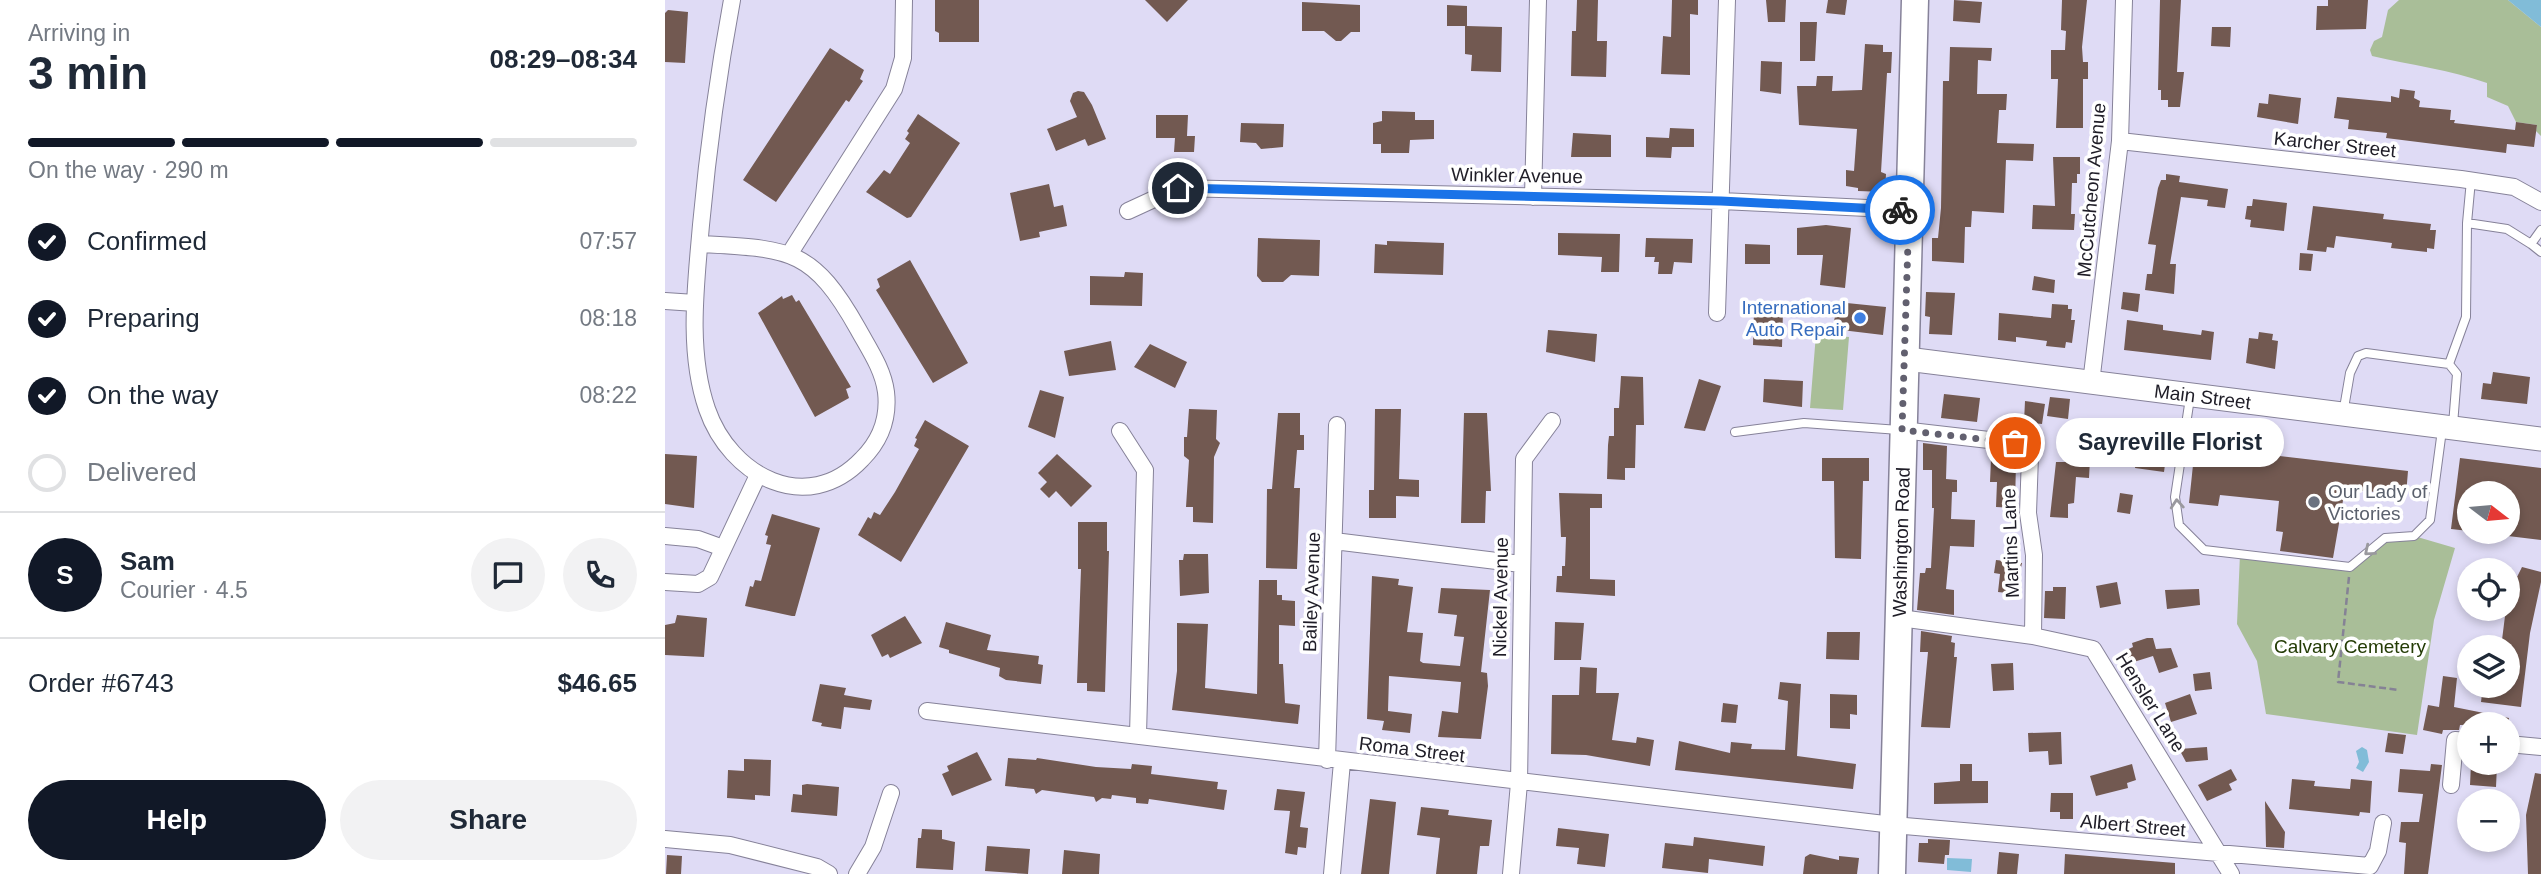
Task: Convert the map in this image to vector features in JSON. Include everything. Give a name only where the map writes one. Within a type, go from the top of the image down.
[{"type":"main road","name":"Washington Road","points":[[1892,874],[1915,0]]},
{"type":"main road","name":"Main Street","points":[[1907,359],[2541,439]]},
{"type":"street","points":[[700,244],[790,253],[815,268],[841,299],[880,370],[886,392],[885,420],[874,447],[849,473],[821,486],[794,488],[758,475],[737,458],[714,426],[706,407],[697,366],[695,303],[700,244],[715,90],[732,0]]},
{"type":"street","points":[[790,253],[894,89],[902,58],[904,0]]},
{"type":"street","points":[[1533,197],[1538,0]]},
{"type":"street","points":[[1717,313],[1727,0]]},
{"type":"street","name":"McCutcheon Avenue","points":[[2091,383],[2120,141],[2124,0]]},
{"type":"street","name":"Karcher Street","points":[[2120,141],[2471,180],[2514,187],[2541,202]]},
{"type":"street","name":"Winkler Avenue","points":[[1128,211],[1178,188],[1721,201],[1909,211]]},
{"type":"street","points":[[665,301],[695,303]]},
{"type":"street","name":"Nickel Avenue","points":[[1511,874],[1518,783],[1524,459],[1552,421]]},
{"type":"street","name":"Bailey Avenue","points":[[1332,874],[1337,425]]},
{"type":"street","name":"Martins Lane","points":[[1902,430],[2015,443],[2030,456],[2028,513],[2034,555],[2033,636]]},
{"type":"street","points":[[1120,431],[1145,470],[1138,735]]},
{"type":"street","points":[[665,582],[698,584],[710,577],[758,475]]},
{"type":"street","points":[[665,536],[698,539],[723,548]]},
{"type":"street","points":[[1334,541],[1521,564]]},
{"type":"street","name":"Hensler Lane","points":[[1900,618],[2033,636],[2093,649],[2231,874]]},
{"type":"street","name":"Roma Street","points":[[927,712],[1893,825]]},
{"type":"street","points":[[2451,785],[2457,740]]},
{"type":"street","points":[[2520,745],[2541,747]]},
{"type":"street","points":[[857,874],[873,846],[891,793]]},
{"type":"street","name":"Albert Street","points":[[1893,825],[2369,866],[2378,851],[2383,823]]},
{"type":"street","points":[[665,839],[730,845],[817,867],[829,874]]},
{"type":"lane","points":[[2448,364],[2466,317],[2467,223],[2471,180]]},
{"type":"lane","points":[[2467,223],[2507,229],[2541,252]]},
{"type":"lane","points":[[2531,244],[2541,230]]},
{"type":"lane","points":[[2190,396],[2175,498],[2179,525],[2204,550],[2350,567],[2385,537],[2414,536],[2430,520],[2456,395],[2455,367],[2367,352],[2358,356],[2350,373],[2343,414]]},
{"type":"lane","points":[[1735,432],[1804,423],[1902,430]]},
{"type":"path","points":[[2350,567],[2337,682],[2399,690]]},
{"type":"green space","points":[[2399,0],[2508,0],[2541,27],[2541,136],[2536,131],[2537,125],[2516,122],[2508,106],[2487,97],[2487,83],[2372,56],[2370,50],[2374,41],[2382,37],[2388,10]]},
{"type":"green space","points":[[1816,334],[1849,337],[1843,410],[1810,408]]},
{"type":"green space","name":"Calvary Cemetery","points":[[2414,536],[2455,548],[2434,620],[2417,735],[2266,714],[2257,661],[2237,624],[2240,554],[2350,567],[2385,538]]},
{"type":"water","points":[[2508,0],[2541,0],[2541,27]]},
{"type":"water","points":[[2362,747],[2367,750],[2369,762],[2363,772],[2356,768],[2359,762],[2356,751]]},
{"type":"water","points":[[1947,858],[1972,859],[1971,872],[1947,870]]},
{"type":"building","points":[[935,0],[979,0],[979,42],[939,42],[939,33],[935,31]]},
{"type":"building","points":[[1145,0],[1188,0],[1167,22]]},
{"type":"building","points":[[1577,0],[1598,0],[1597,41],[1607,41],[1606,77],[1571,76],[1572,31],[1576,31]]},
{"type":"building","points":[[1672,0],[1698,0],[1698,15],[1690,14],[1690,75],[1661,74],[1663,36],[1671,37]]},
{"type":"building","points":[[1766,0],[1786,0],[1785,22],[1768,22]]},
{"type":"building","points":[[1828,0],[1847,0],[1845,15],[1826,13]]},
{"type":"building","points":[[1954,0],[1982,2],[1980,23],[1953,21]]},
{"type":"building","points":[[2062,0],[2087,0],[2082,47],[2083,62],[2088,62],[2088,79],[2083,79],[2083,128],[2056,128],[2058,79],[2051,79],[2051,50],[2065,50],[2066,31],[2061,30]]},
{"type":"building","points":[[2160,0],[2181,0],[2177,72],[2184,72],[2180,107],[2168,107],[2168,100],[2161,100],[2161,90],[2158,90]]},
{"type":"building","points":[[2328,0],[2368,0],[2366,29],[2316,30],[2317,6],[2328,6]]},
{"type":"building","points":[[1302,2],[1360,5],[1360,32],[1351,32],[1341,41],[1336,41],[1324,31],[1302,31]]},
{"type":"building","points":[[1447,5],[1467,6],[1467,26],[1502,27],[1501,72],[1471,71],[1472,55],[1465,54],[1465,26],[1447,26]]},
{"type":"building","points":[[668,10],[688,12],[685,63],[665,62],[665,13]]},
{"type":"building","points":[[1800,22],[1817,22],[1815,61],[1800,61]]},
{"type":"building","points":[[2212,27],[2231,27],[2230,47],[2211,46]]},
{"type":"building","points":[[1865,44],[1883,45],[1883,52],[1892,52],[1891,73],[1887,73],[1881,172],[1886,174],[1885,192],[1858,191],[1858,188],[1846,186],[1846,170],[1854,171],[1857,129],[1799,125],[1797,86],[1816,86],[1817,76],[1833,76],[1832,91],[1862,90]]},
{"type":"building","points":[[1950,47],[1992,48],[1991,61],[1978,60],[1977,94],[2007,94],[2006,110],[1999,110],[1997,143],[2034,144],[2033,161],[2006,160],[2004,213],[1972,211],[1971,227],[1965,227],[1964,263],[1932,261],[1932,238],[1938,238],[1941,208],[1943,81],[1949,81]]},
{"type":"building","points":[[830,48],[864,70],[860,79],[863,81],[849,102],[846,100],[776,202],[743,180]]},
{"type":"building","points":[[1761,61],[1782,62],[1781,94],[1760,91]]},
{"type":"building","points":[[2400,89],[2415,91],[2414,98],[2420,101],[2419,107],[2451,110],[2450,120],[2455,120],[2454,123],[2515,130],[2516,122],[2537,125],[2534,147],[2507,144],[2506,153],[2386,138],[2387,133],[2348,129],[2349,120],[2334,118],[2337,97],[2391,102],[2391,96],[2399,98]]},
{"type":"building","points":[[1084,92],[1092,105],[1106,139],[1088,146],[1085,139],[1056,151],[1047,129],[1077,117],[1070,101],[1073,93]]},
{"type":"building","points":[[2269,94],[2301,98],[2298,124],[2257,117],[2259,103],[2268,104]]},
{"type":"building","points":[[1382,111],[1415,112],[1415,120],[1434,120],[1434,139],[1410,140],[1409,153],[1381,153],[1381,144],[1373,144],[1373,123],[1382,121]]},
{"type":"building","points":[[918,114],[960,143],[911,217],[907,218],[866,192],[884,170],[890,174],[910,143],[905,139],[909,133],[907,131]]},
{"type":"building","points":[[1156,115],[1188,115],[1187,136],[1195,136],[1194,152],[1174,152],[1175,138],[1156,138]]},
{"type":"building","points":[[1241,123],[1284,124],[1283,147],[1261,149],[1256,143],[1240,142]]},
{"type":"building","points":[[1670,128],[1694,129],[1694,147],[1672,147],[1671,158],[1646,157],[1646,137],[1669,138]]},
{"type":"building","points":[[1573,133],[1611,135],[1611,157],[1571,157]]},
{"type":"building","points":[[2053,157],[2080,157],[2080,174],[2077,174],[2077,183],[2072,183],[2071,214],[2075,214],[2074,230],[2032,229],[2033,205],[2055,206]]},
{"type":"building","points":[[2166,174],[2180,176],[2179,182],[2228,189],[2225,208],[2207,206],[2208,200],[2181,197],[2170,264],[2176,264],[2174,294],[2145,290],[2147,274],[2152,274],[2156,245],[2148,244],[2158,188],[2161,180],[2166,180]]},
{"type":"building","points":[[1049,184],[1054,207],[1063,205],[1067,226],[1039,232],[1040,237],[1020,241],[1010,193]]},
{"type":"building","points":[[2253,199],[2287,203],[2284,231],[2250,227],[2251,220],[2245,219],[2247,206],[2252,206]]},
{"type":"building","points":[[2313,206],[2384,214],[2383,219],[2431,224],[2430,230],[2436,230],[2434,249],[2427,248],[2427,252],[2391,248],[2392,243],[2336,236],[2334,248],[2327,247],[2326,252],[2307,250]]},
{"type":"building","points":[[1826,225],[1851,228],[1845,288],[1820,285],[1823,255],[1797,255],[1797,228]]},
{"type":"building","points":[[1558,233],[1620,234],[1619,272],[1601,272],[1602,257],[1558,255]]},
{"type":"building","points":[[1258,238],[1320,240],[1319,276],[1291,275],[1283,282],[1262,282],[1257,276]]},
{"type":"building","points":[[1646,238],[1693,239],[1692,263],[1674,262],[1672,274],[1658,274],[1659,262],[1654,262],[1655,257],[1645,257]]},
{"type":"building","points":[[1387,241],[1444,243],[1443,275],[1374,273],[1375,244],[1387,245]]},
{"type":"building","points":[[1745,244],[1770,245],[1770,264],[1745,264]]},
{"type":"building","points":[[2300,253],[2313,254],[2311,271],[2299,270]]},
{"type":"building","points":[[910,260],[968,363],[933,383],[876,290],[880,287],[877,279]]},
{"type":"building","points":[[1125,272],[1143,273],[1142,306],[1090,305],[1090,276],[1124,277]]},
{"type":"building","points":[[2034,276],[2055,280],[2054,293],[2032,290]]},
{"type":"building","points":[[1926,292],[1955,293],[1952,335],[1929,334],[1930,317],[1925,316]]},
{"type":"building","points":[[2123,292],[2140,294],[2138,312],[2121,309]]},
{"type":"building","points":[[792,295],[796,302],[799,300],[851,387],[846,389],[849,398],[815,417],[758,313],[782,296],[783,299]]},
{"type":"building","name":"International Auto Repair","points":[[1837,302],[1886,307],[1883,335],[1833,329]]},
{"type":"building","points":[[2052,304],[2068,305],[2068,309],[2072,309],[2071,320],[2075,320],[2072,343],[2066,342],[2065,348],[2046,346],[2047,341],[2016,337],[2016,342],[1998,340],[1999,313],[2051,318]]},
{"type":"building","points":[[1754,309],[1783,310],[1782,347],[1753,345]]},
{"type":"building","points":[[2127,320],[2163,325],[2163,330],[2201,335],[2202,330],[2214,332],[2211,360],[2124,350]]},
{"type":"building","points":[[1548,330],[1597,334],[1595,362],[1546,352]]},
{"type":"building","points":[[2259,332],[2273,334],[2272,340],[2278,341],[2275,369],[2246,363],[2249,338],[2258,339]]},
{"type":"building","points":[[1111,341],[1116,370],[1069,376],[1064,351]]},
{"type":"building","points":[[1150,344],[1187,362],[1175,388],[1134,367]]},
{"type":"building","points":[[2493,372],[2530,377],[2527,404],[2481,399],[2483,383],[2491,384]]},
{"type":"building","points":[[1621,376],[1643,377],[1644,425],[1636,425],[1635,468],[1625,468],[1625,480],[1607,479],[1609,436],[1614,436],[1614,408],[1619,408]]},
{"type":"building","points":[[1699,379],[1721,386],[1705,431],[1684,428]]},
{"type":"building","points":[[1764,379],[1803,381],[1802,407],[1763,402]]},
{"type":"building","points":[[1040,390],[1064,397],[1055,438],[1028,427]]},
{"type":"building","points":[[1944,394],[1980,398],[1977,422],[1941,418]]},
{"type":"building","points":[[2050,397],[2070,399],[2068,419],[2047,416]]},
{"type":"building","points":[[2025,401],[2045,404],[2042,424],[2024,422]]},
{"type":"building","points":[[1189,409],[1217,410],[1216,439],[1220,443],[1214,457],[1213,523],[1193,522],[1193,507],[1186,507],[1189,460],[1184,456],[1184,437],[1187,437]]},
{"type":"building","points":[[1375,409],[1401,409],[1399,479],[1419,480],[1419,497],[1396,496],[1396,518],[1369,518],[1369,490],[1374,490]]},
{"type":"building","points":[[1278,413],[1300,413],[1300,435],[1304,435],[1304,450],[1297,450],[1294,488],[1300,488],[1297,569],[1266,568],[1267,489],[1272,489]]},
{"type":"building","points":[[1464,413],[1487,413],[1491,491],[1486,491],[1485,523],[1461,523]]},
{"type":"building","points":[[925,420],[969,446],[901,562],[858,535],[868,517],[871,519],[874,512],[880,515],[895,492],[919,449],[914,446],[917,439],[915,438]]},
{"type":"building","points":[[2075,430],[2089,432],[2086,459],[2090,459],[2089,478],[2076,477],[2074,503],[2068,504],[2068,518],[2050,517],[2056,462],[2071,462]]},
{"type":"building","points":[[2139,438],[2168,442],[2164,472],[2135,468]]},
{"type":"building","points":[[1923,443],[1947,446],[1946,479],[1957,480],[1957,492],[1952,492],[1951,519],[1975,520],[1974,547],[1950,546],[1946,589],[1954,590],[1954,615],[1917,610],[1920,573],[1931,568],[1934,508],[1932,470],[1923,470]]},
{"type":"building","points":[[2195,446],[2408,471],[2406,495],[2345,489],[2333,558],[2280,551],[2283,532],[2276,531],[2279,501],[2220,495],[2218,506],[2189,503]]},
{"type":"building","points":[[665,454],[697,456],[694,508],[665,504]]},
{"type":"building","points":[[1057,454],[1092,486],[1071,507],[1056,491],[1049,498],[1040,489],[1047,482],[1038,473]]},
{"type":"building","points":[[1822,458],[1869,458],[1869,481],[1863,481],[1861,559],[1835,558],[1834,481],[1822,481]]},
{"type":"building","points":[[2460,458],[2541,468],[2541,540],[2520,537],[2520,481],[2457,481]]},
{"type":"building","points":[[1991,459],[2016,460],[2015,508],[1996,507],[1997,482],[1990,482]]},
{"type":"building","points":[[2457,482],[2457,530],[2451,529]]},
{"type":"building","points":[[1559,493],[1602,494],[1602,508],[1590,508],[1590,579],[1615,580],[1615,596],[1556,592],[1557,576],[1562,576],[1562,566],[1565,566],[1566,537],[1561,537]]},
{"type":"building","points":[[2120,493],[2133,495],[2130,514],[2117,512]]},
{"type":"building","points":[[772,514],[820,528],[795,616],[745,606],[750,586],[753,587],[755,580],[761,581],[771,545],[766,544],[768,536],[765,535]]},
{"type":"building","points":[[1078,522],[1107,522],[1109,551],[1105,692],[1087,691],[1087,683],[1077,683],[1081,569],[1078,569]]},
{"type":"building","points":[[1184,554],[1208,554],[1209,593],[1180,596],[1179,560],[1183,560]]},
{"type":"building","points":[[1996,560],[2022,563],[2015,594],[1998,592],[2000,574],[1994,573]]},
{"type":"building","points":[[2522,567],[2541,572],[2521,707],[2481,702],[2482,698],[2520,698],[2520,635],[2503,635],[2504,621],[2520,621]]},
{"type":"building","points":[[1372,576],[1399,579],[1398,585],[1413,587],[1407,632],[1423,633],[1420,661],[1423,663],[1460,666],[1464,637],[1454,636],[1457,615],[1438,613],[1441,588],[1490,590],[1481,672],[1487,673],[1488,686],[1481,739],[1438,737],[1442,711],[1458,713],[1461,682],[1389,676],[1388,711],[1412,714],[1410,733],[1382,730],[1384,721],[1367,719]]},
{"type":"building","points":[[1259,580],[1277,580],[1277,595],[1282,595],[1282,600],[1295,601],[1295,626],[1279,625],[1279,664],[1283,664],[1285,703],[1300,705],[1298,724],[1172,710],[1177,671],[1177,623],[1208,624],[1205,688],[1257,694]]},
{"type":"building","points":[[2117,582],[2121,604],[2100,608],[2096,586]]},
{"type":"building","points":[[2053,587],[2066,587],[2065,619],[2044,618],[2045,591],[2053,591]]},
{"type":"building","points":[[2199,589],[2200,605],[2167,609],[2165,590]]},
{"type":"building","points":[[677,615],[707,618],[704,657],[665,655],[665,625],[675,623]]},
{"type":"building","points":[[905,616],[922,643],[890,658],[888,654],[882,657],[871,635]]},
{"type":"building","points":[[946,622],[991,635],[987,650],[1039,656],[1038,664],[1043,665],[1041,684],[1006,680],[999,676],[1000,668],[949,653],[949,650],[939,647]]},
{"type":"building","points":[[1555,622],[1584,623],[1581,660],[1554,660]]},
{"type":"building","points":[[1921,631],[1952,636],[1951,642],[1955,643],[1954,657],[1957,657],[1950,728],[1921,727],[1928,652],[1920,652]]},
{"type":"building","points":[[1827,632],[1860,632],[1859,660],[1826,659]]},
{"type":"building","points":[[2153,638],[2156,649],[2171,648],[2178,667],[2159,673],[2153,656],[2124,665],[2120,653],[2133,647],[2132,643]]},
{"type":"building","points":[[2013,663],[2014,690],[1993,691],[1991,664]]},
{"type":"building","points":[[1580,667],[1597,668],[1596,693],[1619,693],[1612,740],[1636,743],[1637,737],[1654,740],[1650,766],[1586,755],[1551,754],[1552,695],[1579,695]]},
{"type":"building","points":[[2210,672],[2212,689],[2195,691],[2193,674]]},
{"type":"building","points":[[2443,676],[2457,678],[2454,707],[2479,712],[2457,712],[2457,730],[2443,730],[2442,734],[2423,730],[2428,705],[2439,707]]},
{"type":"building","points":[[1780,682],[1801,684],[1797,756],[1856,764],[1853,789],[1675,770],[1679,741],[1730,753],[1731,742],[1752,744],[1751,749],[1785,750],[1788,701],[1778,699]]},
{"type":"building","points":[[820,684],[846,688],[844,695],[872,700],[870,710],[844,707],[841,729],[821,726],[822,723],[812,721]]},
{"type":"building","points":[[1830,694],[1857,695],[1857,715],[1850,714],[1850,729],[1830,728]]},
{"type":"building","points":[[2190,694],[2197,714],[2171,722],[2165,703]]},
{"type":"building","points":[[1723,703],[1738,705],[1736,723],[1721,722]]},
{"type":"building","points":[[2061,732],[2062,764],[2049,765],[2048,751],[2029,752],[2028,733]]},
{"type":"building","points":[[2388,733],[2406,735],[2403,754],[2385,752]]},
{"type":"building","points":[[2207,747],[2208,760],[2186,762],[2179,749]]},
{"type":"building","points":[[977,752],[992,780],[952,796],[942,774],[949,771],[947,766]]},
{"type":"building","points":[[1008,758],[1037,758],[1131,769],[1132,764],[1152,766],[1151,774],[1218,782],[1217,789],[1227,790],[1224,810],[1149,799],[1148,804],[1136,803],[1136,798],[1112,795],[1111,799],[1102,798],[1096,802],[1094,797],[1042,790],[1036,794],[1034,789],[1005,786]]},
{"type":"building","points":[[744,759],[771,760],[770,796],[755,795],[755,800],[727,798],[728,770],[744,771]]},
{"type":"building","points":[[1960,764],[1972,764],[1972,781],[1988,781],[1988,803],[1934,804],[1934,783],[1960,781]]},
{"type":"building","points":[[2132,764],[2136,780],[2127,783],[2128,788],[2096,796],[2090,776]]},
{"type":"building","points":[[2431,764],[2442,765],[2428,874],[2404,874],[2406,843],[2399,842],[2401,822],[2419,822],[2423,794],[2398,792],[2400,769],[2430,771]]},
{"type":"building","points":[[2231,769],[2237,780],[2229,784],[2232,790],[2207,801],[2198,785]]},
{"type":"building","points":[[2535,773],[2541,774],[2541,874],[2528,874],[2526,815]]},
{"type":"building","points":[[2470,775],[2497,775],[2496,787],[2470,785]]},
{"type":"building","points":[[2292,779],[2315,781],[2314,786],[2350,789],[2351,779],[2372,781],[2370,813],[2360,812],[2359,816],[2289,809]]},
{"type":"building","points":[[802,785],[839,787],[837,816],[791,812],[793,794],[802,795]]},
{"type":"building","points":[[1277,789],[1305,792],[1300,827],[1308,828],[1306,848],[1298,847],[1297,855],[1285,853],[1290,811],[1274,810]]},
{"type":"building","points":[[2051,793],[2073,793],[2073,819],[2060,819],[2060,812],[2050,812]]},
{"type":"building","points":[[1370,799],[1396,802],[1389,874],[1361,874]]},
{"type":"building","points":[[2265,801],[2285,832],[2284,848],[2266,847]]},
{"type":"building","points":[[1421,807],[1449,810],[1448,815],[1492,820],[1489,846],[1480,846],[1477,874],[1436,874],[1440,838],[1417,835]]},
{"type":"building","points":[[1558,828],[1609,834],[1605,867],[1577,864],[1579,848],[1556,846]]},
{"type":"building","points":[[922,829],[942,830],[942,839],[955,842],[953,870],[916,868],[918,838],[921,838]]},
{"type":"building","points":[[1694,837],[1765,846],[1763,866],[1709,859],[1708,873],[1662,868],[1665,843],[1693,846]]},
{"type":"building","points":[[1928,839],[1950,840],[1949,855],[1945,855],[1944,864],[1918,862],[1919,843],[1928,843]]},
{"type":"building","points":[[987,846],[1030,849],[1028,874],[985,871]]},
{"type":"building","points":[[1064,850],[1100,854],[1099,874],[1062,874]]},
{"type":"building","points":[[1999,852],[2019,854],[2017,874],[1997,874]]},
{"type":"building","points":[[1810,854],[1839,860],[1839,856],[1859,858],[1857,874],[1803,874],[1805,857]]},
{"type":"building","points":[[2065,854],[2175,863],[2175,874],[2064,874]]},
{"type":"building","points":[[667,855],[682,856],[681,874],[666,874]]},
{"type":"way so far","points":[[1900,210],[1909,211],[1907,359],[1902,430],[2015,443]]},
{"type":"place","name":"International Auto Repair","points":[[1860,318]]},
{"type":"place","name":"Sayreville Florist","points":[[2015,443]]},
{"type":"place","name":"Our Lady of Victories","points":[[2314,502]]},
{"type":"route","points":[[1178,188],[1721,201],[1900,210]]}]
